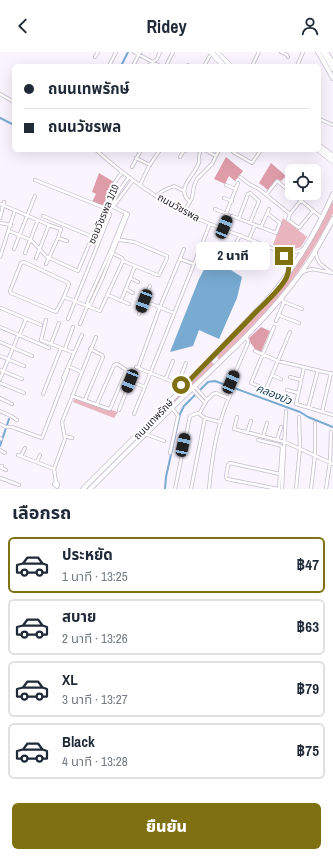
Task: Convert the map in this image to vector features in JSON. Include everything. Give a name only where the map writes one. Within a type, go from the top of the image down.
[{"type":"highway","points":[[212,52],[222,64]]},
{"type":"highway","points":[[216,52],[228,64]]},
{"type":"highway","points":[[221,52],[232,64]]},
{"type":"highway","points":[[321,147],[333,156]]},
{"type":"highway","points":[[321,152],[333,161]]},
{"type":"main road","points":[[320,52],[333,69]]},
{"type":"main road","points":[[320,52],[333,74]]},
{"type":"main road","points":[[320,52],[333,78]]},
{"type":"main road","points":[[326,52],[333,63]]},
{"type":"main road","name":"ถนนเทพรักษ์","points":[[83,489],[268,299],[287,276],[308,245],[333,194]]},
{"type":"main road","name":"ถนนเทพรักษ์","points":[[90,489],[172,408],[195,389],[282,300],[316,250],[333,219]]},
{"type":"main road","points":[[216,353],[216,358],[222,360]]},
{"type":"main road","points":[[207,362],[213,361],[215,367]]},
{"type":"street","points":[[95,58],[98,52]]},
{"type":"street","points":[[110,64],[116,52]]},
{"type":"street","points":[[134,52],[140,53],[153,63],[160,52]]},
{"type":"street","points":[[167,64],[173,52]]},
{"type":"street","points":[[205,64],[212,52]]},
{"type":"street","points":[[253,64],[259,52]]},
{"type":"street","points":[[281,52],[286,54],[288,57]]},
{"type":"street","points":[[298,64],[303,52]]},
{"type":"street","points":[[134,64],[140,53]]},
{"type":"street","points":[[0,94],[12,101]]},
{"type":"street","points":[[321,120],[333,125]]},
{"type":"street","name":"ถนนวัชรพล","points":[[98,152],[122,172],[160,198],[184,212],[210,224],[271,248],[293,253],[300,251],[308,245]]},
{"type":"street","points":[[132,167],[140,152]]},
{"type":"street","points":[[140,185],[159,152]]},
{"type":"street","points":[[180,157],[182,152]]},
{"type":"street","points":[[190,202],[184,196],[184,191],[189,177],[198,164],[198,156],[200,152]]},
{"type":"street","points":[[209,152],[216,156]]},
{"type":"street","points":[[184,212],[190,202],[198,179],[212,164],[218,152]]},
{"type":"street","points":[[233,152],[252,163],[260,152]]},
{"type":"street","points":[[136,158],[150,165]]},
{"type":"street","name":"ซอยวัชรพล 1/10","points":[[49,258],[78,271],[115,182],[122,172]]},
{"type":"street","points":[[113,208],[113,201],[129,177]]},
{"type":"street","points":[[240,177],[290,214]]},
{"type":"street","points":[[35,180],[105,208]]},
{"type":"street","points":[[113,208],[133,180]]},
{"type":"street","points":[[266,195],[277,181],[285,187]]},
{"type":"street","points":[[226,214],[238,184]]},
{"type":"street","points":[[226,185],[236,189]]},
{"type":"street","points":[[157,196],[162,191],[175,186],[184,191]]},
{"type":"street","points":[[160,198],[163,193],[162,191]]},
{"type":"street","points":[[239,218],[248,194],[250,193],[259,201],[250,223]]},
{"type":"street","points":[[14,249],[34,196]]},
{"type":"street","points":[[224,198],[232,201]]},
{"type":"street","points":[[312,211],[299,228],[287,218],[301,200],[322,218]]},
{"type":"street","points":[[0,218],[3,204],[61,229],[46,264]]},
{"type":"street","points":[[101,278],[87,303],[90,305],[128,214],[113,208]]},
{"type":"street","points":[[215,209],[229,215],[223,229]]},
{"type":"street","points":[[261,227],[269,209]]},
{"type":"street","points":[[0,257],[15,210]]},
{"type":"street","points":[[232,216],[275,233],[280,223],[267,213]]},
{"type":"street","points":[[68,319],[110,214]]},
{"type":"street","points":[[43,216],[93,237]]},
{"type":"street","points":[[25,253],[38,220]]},
{"type":"street","points":[[0,223],[11,225]]},
{"type":"street","points":[[134,414],[210,224]]},
{"type":"street","points":[[36,258],[49,225]]},
{"type":"street","points":[[249,239],[255,225]]},
{"type":"street","points":[[9,231],[30,240],[49,258]]},
{"type":"street","points":[[231,254],[240,236]]},
{"type":"street","points":[[58,238],[67,241]]},
{"type":"street","points":[[112,252],[122,258],[123,261],[158,276],[167,257],[134,242],[117,240]]},
{"type":"street","name":"ถนนวัชรพล","points":[[271,248],[287,259],[289,267],[287,276]]},
{"type":"street","points":[[184,249],[137,367],[184,386]]},
{"type":"street","points":[[316,250],[317,260],[321,265],[333,273]]},
{"type":"street","points":[[180,259],[194,264]]},
{"type":"street","points":[[64,297],[100,312],[123,261]]},
{"type":"street","points":[[24,262],[67,282],[69,284],[64,297],[56,312],[11,294],[10,291],[21,263],[24,262]]},
{"type":"street","points":[[121,300],[135,266]]},
{"type":"street","points":[[301,273],[312,269],[333,273]]},
{"type":"street","points":[[130,278],[138,282]]},
{"type":"street","points":[[140,314],[150,286]]},
{"type":"street","points":[[126,289],[134,293]]},
{"type":"street","points":[[108,295],[129,304]]},
{"type":"street","points":[[276,321],[282,300],[302,309]]},
{"type":"street","points":[[144,301],[174,313]]},
{"type":"street","points":[[80,324],[87,307]]},
{"type":"street","points":[[1,308],[41,325]]},
{"type":"street","points":[[278,315],[299,323]]},
{"type":"street","points":[[0,379],[2,371],[26,319]]},
{"type":"street","points":[[46,320],[41,339],[74,353]]},
{"type":"street","points":[[51,344],[59,323]]},
{"type":"street","points":[[0,327],[49,348]]},
{"type":"street","points":[[43,394],[73,327]]},
{"type":"street","points":[[274,327],[251,383],[278,394]]},
{"type":"street","points":[[266,389],[290,332]]},
{"type":"street","points":[[0,424],[42,438],[82,335]]},
{"type":"street","points":[[58,488],[54,469],[64,442],[65,436],[62,425],[81,372],[96,337]]},
{"type":"street","points":[[231,382],[248,343],[248,340],[245,337]]},
{"type":"street","points":[[0,342],[32,356]]},
{"type":"street","points":[[85,400],[103,357],[90,349]]},
{"type":"street","points":[[255,351],[278,360],[332,374],[322,412]]},
{"type":"street","points":[[0,356],[24,366]]},
{"type":"street","points":[[166,378],[173,361]]},
{"type":"street","points":[[178,384],[186,363]]},
{"type":"street","points":[[72,396],[109,409],[111,408],[126,371],[125,369],[117,364],[114,365],[97,404]]},
{"type":"street","points":[[304,367],[296,404],[333,415]]},
{"type":"street","points":[[68,368],[81,372]]},
{"type":"street","points":[[63,378],[68,368]]},
{"type":"street","points":[[308,408],[318,370]]},
{"type":"street","points":[[2,371],[22,379]]},
{"type":"street","points":[[272,375],[281,379]]},
{"type":"street","points":[[119,410],[132,377]]},
{"type":"street","points":[[290,377],[301,380]]},
{"type":"street","points":[[130,381],[145,387]]},
{"type":"street","points":[[0,383],[24,393]]},
{"type":"street","points":[[195,389],[206,402]]},
{"type":"street","points":[[287,390],[298,393]]},
{"type":"street","points":[[209,489],[211,464],[222,410],[231,392]]},
{"type":"street","points":[[199,414],[206,402],[216,393],[228,398]]},
{"type":"street","points":[[0,398],[12,404]]},
{"type":"street","points":[[170,453],[178,416],[172,408]]},
{"type":"street","points":[[280,489],[286,442],[286,410]]},
{"type":"street","points":[[0,411],[17,420]]},
{"type":"street","points":[[175,489],[189,418],[194,414],[199,414],[205,418],[220,422]]},
{"type":"street","points":[[237,417],[234,429],[286,442],[332,463]]},
{"type":"street","points":[[296,489],[300,448],[299,417]]},
{"type":"street","points":[[191,489],[205,418]]},
{"type":"street","points":[[247,433],[251,421]]},
{"type":"street","points":[[263,437],[268,423]]},
{"type":"street","points":[[311,489],[315,455],[315,423]]},
{"type":"street","points":[[277,440],[281,427]]},
{"type":"street","points":[[326,489],[332,463],[331,432]]},
{"type":"street","points":[[146,434],[164,441]]},
{"type":"street","points":[[65,436],[72,438]]},
{"type":"street","points":[[258,440],[282,446],[280,489]]},
{"type":"street","points":[[24,448],[20,455],[54,469]]},
{"type":"street","points":[[0,450],[6,453]]},
{"type":"street","points":[[37,462],[40,455]]},
{"type":"street","points":[[280,474],[230,463],[228,465],[226,477],[227,479],[280,489]]},
{"type":"street","points":[[1,467],[6,470]]},
{"type":"street","points":[[0,478],[19,485]]},
{"type":"shaded area","points":[[226,157],[243,171],[235,181],[229,176],[225,184],[214,179]]},
{"type":"shaded area","points":[[271,163],[285,175],[281,181],[277,179],[268,190],[259,183]]},
{"type":"shaded area","points":[[99,173],[114,182],[103,206],[92,202],[96,194],[92,192]]},
{"type":"shaded area","points":[[333,199],[333,213],[331,217],[313,249],[293,279],[258,323],[221,359],[218,359],[217,354],[264,307],[286,280],[315,235]]},
{"type":"shaded area","points":[[283,218],[307,237],[301,247],[291,250],[273,245]]},
{"type":"shaded area","points":[[261,327],[270,331],[261,352],[255,349],[248,339]]},
{"type":"shaded area","points":[[211,361],[214,364],[211,368],[86,489]]},
{"type":"shaded area","points":[[75,398],[118,412],[114,418],[73,402]]},
{"type":"water","points":[[208,262],[218,262],[242,277],[237,298],[219,339],[199,330],[193,346],[170,352],[199,279]]},
{"type":"waterway","points":[[122,64],[128,52]]},
{"type":"waterway","points":[[0,118],[12,124]]},
{"type":"waterway","name":"คลองบัว","points":[[165,489],[166,477],[180,414],[184,406],[208,382],[215,381],[300,412],[308,417],[333,427]]},
{"type":"waterway","points":[[0,446],[9,419]]},
{"type":"route","points":[[181,385],[184,386],[284,281],[289,267],[287,259],[284,256]]}]
